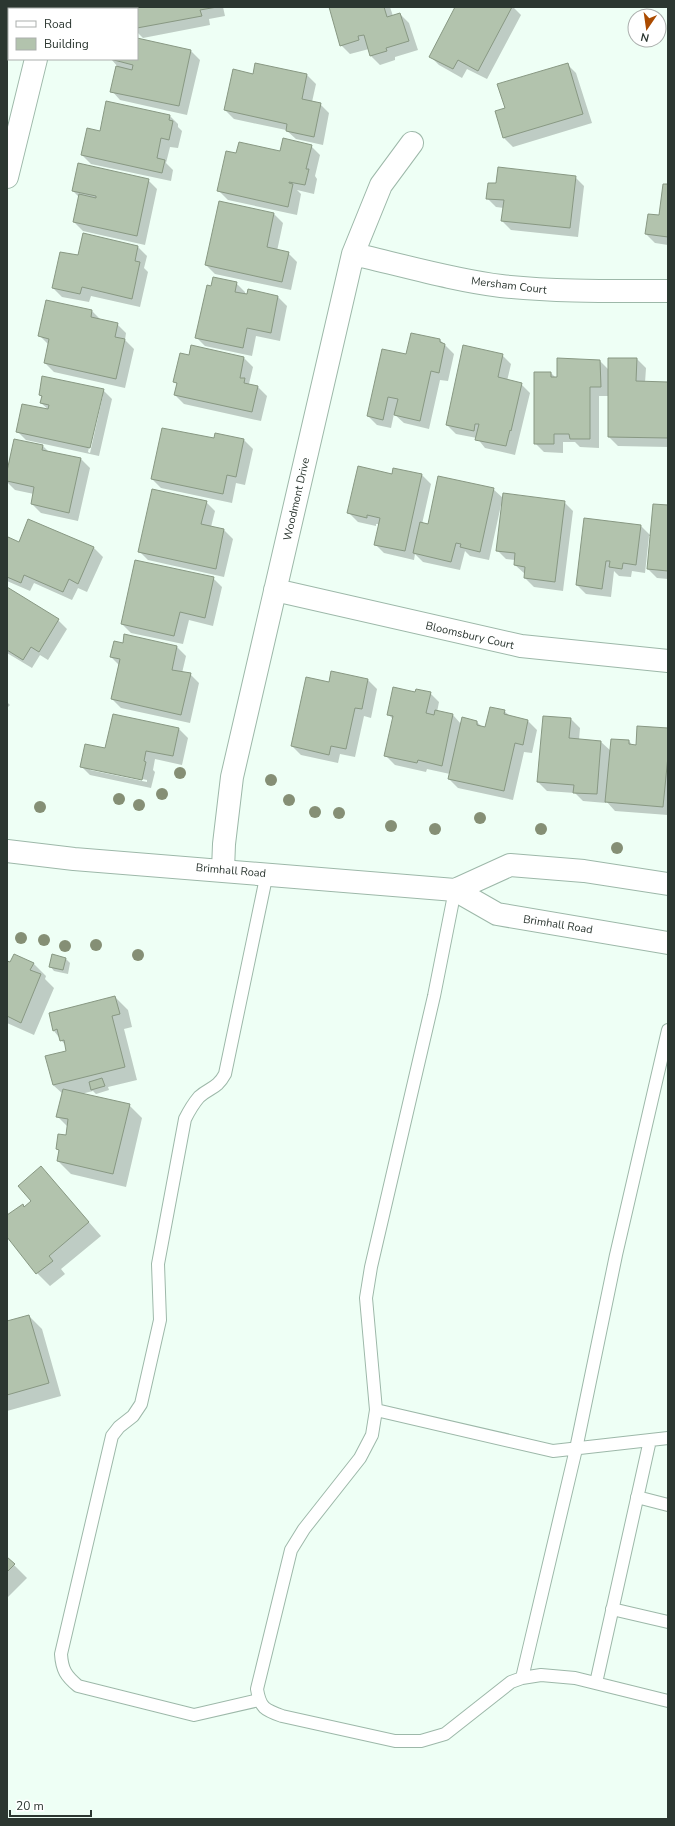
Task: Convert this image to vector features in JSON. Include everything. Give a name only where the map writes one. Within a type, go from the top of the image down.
[{"type":"street","points":[[7,177],[36,60]]},
{"type":"street","name":"Woodmont Drive","points":[[223,870],[224,844],[232,777],[353,254],[381,185],[412,143]]},
{"type":"street","name":"Mersham Court","points":[[353,254],[446,275],[500,285],[556,291],[668,291]]},
{"type":"street","name":"Bloomsbury Court","points":[[275,590],[521,646],[668,661]]},
{"type":"street","name":"Brimhall Road","points":[[7,851],[74,859],[267,873],[455,890],[497,914],[668,942]]},
{"type":"street","points":[[455,890],[510,864],[584,871],[668,884]]},
{"type":"lane","points":[[258,1700],[194,1715],[78,1686],[70,1679],[62,1667],[61,1654],[112,1436],[119,1427],[133,1416],[141,1404],[160,1320],[158,1264],[185,1119],[192,1106],[200,1096],[219,1084],[225,1074],[267,873]]},
{"type":"lane","points":[[455,890],[432,1002],[370,1267],[366,1298],[376,1410],[372,1435],[360,1458],[304,1528],[291,1550],[256,1689],[258,1700],[265,1710],[282,1716],[395,1742],[422,1741],[445,1734],[503,1688],[522,1678],[541,1675],[596,1683],[668,1701]]},
{"type":"lane","points":[[522,1678],[576,1449],[618,1249],[668,1030]]},
{"type":"lane","points":[[376,1410],[552,1451],[668,1438]]},
{"type":"lane","points":[[596,1683],[650,1440]]},
{"type":"lane","points":[[638,1497],[668,1505]]},
{"type":"lane","points":[[612,1609],[668,1622]]},
{"type":"building","points":[[217,7],[200,10],[202,16],[138,28],[138,8],[129,8]]},
{"type":"building","points":[[329,7],[384,7],[387,17],[400,13],[409,41],[386,48],[387,51],[370,56],[364,35],[358,36],[359,40],[340,46]]},
{"type":"building","points":[[455,7],[512,7],[478,71],[458,60],[453,69],[429,57]]},
{"type":"building","points":[[138,38],[191,50],[179,106],[110,92],[116,66],[132,70],[133,65],[114,60],[138,60]]},
{"type":"building","points":[[255,63],[307,74],[302,99],[321,103],[314,137],[286,131],[287,124],[224,110],[233,69],[253,74]]},
{"type":"building","points":[[568,63],[583,114],[503,138],[495,111],[505,108],[497,84]]},
{"type":"building","points":[[106,101],[170,115],[169,120],[173,121],[169,140],[161,138],[157,158],[165,160],[162,173],[81,155],[87,128],[100,131]]},
{"type":"building","points":[[283,138],[312,145],[306,169],[309,169],[305,185],[289,182],[293,184],[288,207],[217,191],[226,151],[236,153],[239,142],[280,151]]},
{"type":"building","points":[[78,163],[149,179],[137,236],[73,222],[79,194],[96,198],[96,196],[72,191]]},
{"type":"building","points":[[498,167],[576,176],[570,228],[501,221],[504,200],[486,199],[488,183],[496,183]]},
{"type":"building","points":[[663,184],[668,184],[668,237],[645,234],[648,214],[659,215]]},
{"type":"building","points":[[219,201],[274,213],[267,247],[289,252],[282,282],[205,265]]},
{"type":"building","points":[[83,233],[138,246],[135,261],[140,262],[132,299],[82,287],[80,294],[52,288],[60,252],[78,255]]},
{"type":"building","points":[[213,277],[237,282],[235,292],[247,294],[248,289],[278,296],[271,333],[247,328],[243,348],[195,338],[207,285],[211,286]]},
{"type":"building","points":[[46,300],[92,310],[91,317],[118,323],[115,337],[125,339],[116,379],[44,363],[49,339],[38,336]]},
{"type":"building","points":[[411,333],[440,339],[440,342],[445,344],[439,373],[431,371],[420,421],[394,415],[398,399],[388,397],[383,420],[367,416],[382,349],[406,354]]},
{"type":"building","points":[[191,345],[244,357],[240,378],[245,378],[244,383],[258,386],[252,412],[174,395],[177,383],[173,382],[180,353],[189,355]]},
{"type":"building","points":[[463,345],[503,354],[498,377],[522,383],[506,446],[475,440],[479,424],[475,424],[474,431],[446,425]]},
{"type":"building","points":[[557,358],[600,360],[601,387],[590,387],[590,439],[570,439],[569,434],[554,434],[554,444],[534,444],[534,372],[551,372],[551,377],[557,377]]},
{"type":"building","points":[[608,358],[637,358],[636,381],[668,382],[668,438],[608,437]]},
{"type":"building","points":[[42,376],[104,389],[90,448],[16,432],[22,404],[48,409],[49,405],[40,403],[42,396],[39,395]]},
{"type":"building","points":[[162,428],[214,438],[215,433],[244,439],[236,477],[227,475],[223,494],[151,479]]},
{"type":"building","points":[[14,439],[43,445],[42,450],[81,458],[69,513],[31,504],[34,487],[7,481],[7,471]]},
{"type":"building","points":[[358,466],[392,474],[393,468],[422,474],[405,551],[374,545],[380,518],[367,515],[367,518],[347,513]]},
{"type":"building","points":[[438,476],[494,488],[480,552],[460,547],[461,544],[456,543],[451,562],[413,553],[420,522],[428,524]]},
{"type":"building","points":[[152,489],[207,501],[201,524],[224,529],[216,569],[138,552]]},
{"type":"building","points":[[503,493],[565,501],[555,582],[524,578],[525,567],[514,565],[515,553],[496,551]]},
{"type":"building","points":[[653,504],[668,505],[668,571],[647,569]]},
{"type":"building","points":[[584,518],[641,525],[636,565],[623,563],[622,569],[609,567],[610,561],[606,561],[602,589],[576,585]]},
{"type":"building","points":[[28,519],[94,547],[78,584],[69,579],[63,592],[24,575],[21,583],[7,577],[7,539],[8,537],[19,542]]},
{"type":"building","points":[[135,560],[214,577],[205,618],[180,612],[174,636],[121,624]]},
{"type":"building","points":[[7,587],[59,619],[39,652],[31,647],[23,660],[7,650]]},
{"type":"building","points":[[124,634],[177,646],[172,670],[191,673],[181,715],[111,699],[120,659],[110,657],[114,641],[123,643]]},
{"type":"building","points":[[331,671],[368,679],[362,709],[355,708],[346,749],[331,746],[329,755],[291,746],[306,677],[329,682]]},
{"type":"building","points":[[393,687],[415,692],[416,689],[431,692],[426,713],[434,715],[435,710],[453,714],[442,766],[418,760],[417,763],[384,756],[393,716],[387,715]]},
{"type":"building","points":[[490,707],[505,710],[504,714],[528,720],[523,745],[515,743],[504,791],[448,779],[462,717],[477,721],[477,725],[485,727]]},
{"type":"building","points":[[113,714],[179,728],[173,756],[146,751],[144,761],[146,762],[142,780],[80,767],[85,744],[105,748]]},
{"type":"building","points":[[543,716],[571,718],[569,738],[601,741],[597,794],[573,793],[574,785],[537,782]]},
{"type":"building","points":[[637,726],[668,728],[668,756],[663,807],[605,802],[611,739],[629,740],[629,744],[636,745]]},
{"type":"building","points":[[14,954],[34,963],[30,970],[41,974],[21,1023],[7,1016],[7,961],[10,962]]},
{"type":"building","points":[[52,954],[66,958],[63,970],[49,967]]},
{"type":"building","points":[[115,996],[120,1014],[112,1016],[125,1067],[53,1085],[45,1056],[66,1051],[64,1040],[60,1041],[57,1029],[53,1031],[49,1013]]},
{"type":"building","points":[[102,1078],[105,1086],[91,1090],[89,1082]]},
{"type":"building","points":[[63,1089],[130,1104],[113,1174],[57,1161],[59,1150],[56,1149],[58,1134],[66,1135],[68,1119],[56,1117]]},
{"type":"building","points":[[41,1166],[89,1222],[49,1256],[53,1261],[36,1274],[7,1237],[7,1215],[23,1204],[24,1207],[31,1201],[18,1186]]},
{"type":"building","points":[[29,1315],[49,1383],[7,1395],[7,1321]]},
{"type":"building","points":[[7,1557],[15,1564],[7,1572]]}]
